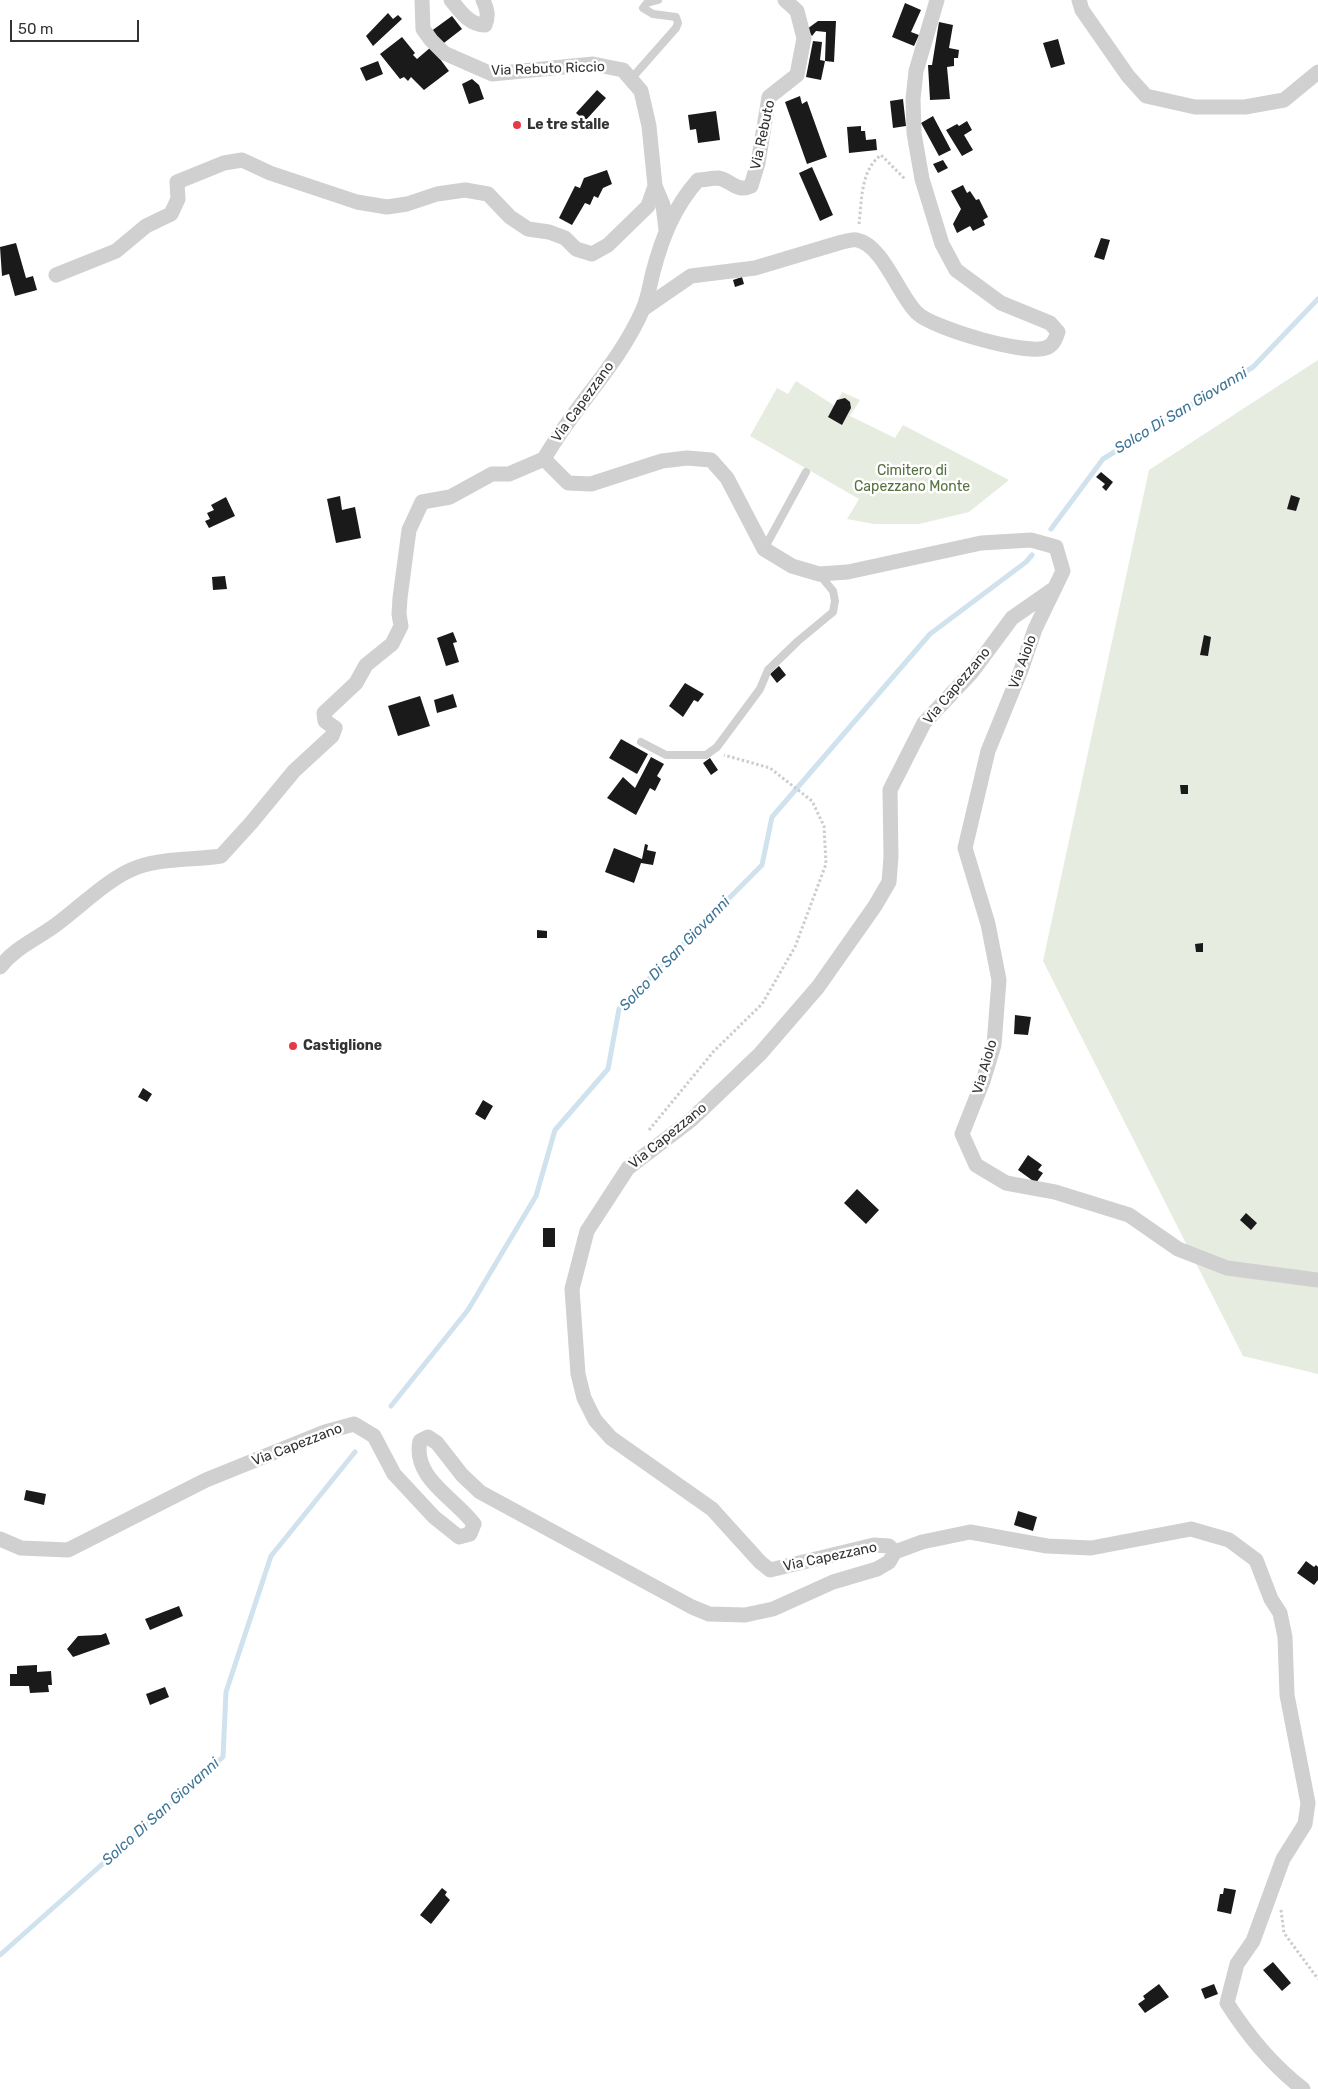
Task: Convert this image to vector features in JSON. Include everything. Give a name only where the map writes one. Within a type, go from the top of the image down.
[{"type":"street","name":"Via Rebuto Riccio","points":[[422,0],[423,30],[444,53],[463,63],[492,74],[593,64],[623,70],[631,78]]},
{"type":"street","points":[[451,0],[470,22],[478,26],[485,26],[488,20],[483,0]]},
{"type":"street","name":"Via Rebuto","points":[[652,275],[666,230],[677,208],[698,180],[717,178],[737,188],[746,189],[751,186],[758,164],[769,97],[797,75],[804,38],[797,10],[785,0]]},
{"type":"street","points":[[856,240],[864,243],[883,261],[916,313],[928,322],[984,341],[1030,350],[1048,348],[1058,332],[1050,323],[1001,303],[956,270],[942,244],[922,179],[914,133],[913,100],[916,71],[937,0]]},
{"type":"street","points":[[1079,0],[1082,10],[1128,76],[1146,96],[1195,108],[1245,108],[1284,100],[1318,72]]},
{"type":"street","points":[[631,78],[641,91],[649,126],[655,186],[663,205],[666,230]]},
{"type":"street","points":[[56,275],[116,251],[146,226],[171,214],[178,199],[177,182],[224,163],[242,160],[270,174],[358,202],[387,207],[465,190],[488,194],[510,217],[528,229],[565,238],[576,249],[592,254],[608,245],[648,206],[655,186]]},
{"type":"street","name":"Via Capezzano","points":[[643,309],[691,276],[754,268],[842,242],[856,240]]},
{"type":"street","name":"Via Capezzano","points":[[544,459],[555,439],[619,351],[643,309],[652,275]]},
{"type":"street","points":[[0,967],[9,956],[30,940],[55,926],[113,882],[137,867],[182,859],[221,856],[294,771],[332,736],[335,728],[325,721],[324,712],[356,683],[366,665],[392,644],[401,626],[399,614],[400,598],[409,530],[422,502],[450,496],[492,474],[509,474],[544,459],[568,483],[591,484],[662,461],[687,458],[711,460],[727,478],[764,549],[792,566],[819,574],[848,572],[981,543],[1031,540],[1056,547],[1063,571],[1055,588]]},
{"type":"street","name":"Via Capezzano","points":[[0,1539],[21,1548],[68,1550],[206,1480],[324,1432],[354,1424],[374,1436],[394,1474],[434,1517],[459,1537],[470,1534],[474,1524],[425,1472],[418,1453],[420,1441],[428,1437],[437,1443],[462,1475],[480,1492],[708,1614],[745,1615],[773,1609],[833,1582],[877,1569],[889,1562],[895,1552],[890,1546],[874,1545],[770,1570],[760,1562],[712,1509],[611,1438],[595,1420],[584,1398],[578,1374],[572,1289],[587,1232],[628,1168],[690,1120],[760,1054],[818,987],[875,906],[889,882],[891,857],[890,790],[924,723],[972,672],[1012,618],[1055,588]]},
{"type":"street","name":"Via Aiolo","points":[[1055,588],[1035,629],[1022,670],[988,751],[965,848],[988,924],[999,980],[994,1045],[983,1081],[962,1134],[976,1165],[1006,1183],[1055,1192],[1129,1215],[1178,1249],[1227,1268],[1318,1280]]},
{"type":"street","points":[[895,1552],[922,1542],[970,1532],[1047,1546],[1091,1548],[1190,1529],[1229,1540],[1256,1560],[1270,1599],[1280,1613],[1285,1636],[1287,1695],[1308,1803],[1305,1824],[1282,1859],[1253,1941],[1237,1964],[1227,2003],[1248,2036],[1286,2076],[1303,2089]]},
{"type":"lane","points":[[631,78],[676,28],[678,23],[676,17],[653,14],[643,8],[647,3],[658,0]]},
{"type":"lane","points":[[764,549],[806,472]]},
{"type":"lane","points":[[641,742],[666,755],[706,755],[717,747],[760,689],[768,670],[798,641],[833,612],[835,601],[833,591],[819,574]]},
{"type":"path","points":[[856,240],[859,204],[869,169],[875,160],[881,155],[908,182],[922,179]]},
{"type":"path","points":[[645,1137],[714,1051],[762,1004],[794,947],[826,864],[824,826],[812,801],[770,768],[720,754],[717,747]]},
{"type":"path","points":[[1280,1904],[1284,1933],[1318,1979]]},
{"type":"green space","points":[[1318,360],[1318,1374],[1243,1356],[1043,961],[1149,470]]},
{"type":"green space","name":"Cimitero di Capezzano Monte","points":[[796,381],[835,406],[842,392],[860,400],[850,416],[895,438],[903,425],[1009,480],[969,512],[919,524],[874,524],[847,519],[859,499],[750,436],[777,388],[788,394]]},
{"type":"building","points":[[905,3],[921,10],[911,32],[919,35],[914,46],[892,37]]},
{"type":"building","points":[[388,13],[393,19],[398,15],[402,19],[373,46],[366,36]]},
{"type":"building","points":[[452,16],[462,29],[440,46],[430,32]]},
{"type":"building","points":[[818,21],[836,21],[834,62],[825,61],[826,32],[816,31],[812,36],[807,29]]},
{"type":"building","points":[[939,22],[953,25],[949,48],[959,50],[958,58],[954,58],[954,66],[947,67],[950,99],[930,100],[928,65],[932,65]]},
{"type":"building","points":[[402,37],[415,53],[413,55],[417,59],[431,47],[449,71],[424,90],[411,77],[408,81],[404,77],[400,79],[380,54]]},
{"type":"building","points":[[1058,39],[1065,64],[1051,68],[1043,43]]},
{"type":"building","points":[[813,41],[822,42],[820,60],[825,61],[821,80],[806,77]]},
{"type":"building","points":[[378,61],[383,74],[366,81],[360,68]]},
{"type":"building","points":[[472,79],[479,85],[484,99],[469,104],[462,84]]},
{"type":"building","points":[[597,90],[606,98],[585,121],[576,113]]},
{"type":"building","points":[[800,96],[802,104],[807,101],[827,157],[807,164],[785,102]]},
{"type":"building","points":[[903,99],[906,126],[893,128],[890,101]]},
{"type":"building","points":[[716,111],[720,140],[698,143],[696,129],[690,130],[688,115]]},
{"type":"building","points":[[933,116],[951,150],[939,156],[921,123]]},
{"type":"building","points":[[967,121],[972,130],[964,135],[973,150],[962,156],[946,130]]},
{"type":"building","points":[[861,126],[861,131],[865,131],[866,140],[876,139],[877,150],[849,153],[847,127]]},
{"type":"building","points":[[943,160],[948,168],[938,173],[933,164]]},
{"type":"building","points":[[812,167],[833,215],[820,221],[799,173]]},
{"type":"building","points":[[607,170],[612,184],[603,188],[598,198],[594,196],[590,205],[585,203],[572,225],[559,218],[575,186],[580,188],[584,178]]},
{"type":"building","points":[[963,185],[967,193],[970,191],[976,200],[979,199],[988,217],[983,220],[985,225],[973,231],[970,226],[957,233],[953,224],[961,209],[951,191]]},
{"type":"building","points":[[1101,238],[1110,240],[1104,260],[1094,257]]},
{"type":"building","points":[[16,243],[26,278],[33,276],[37,290],[15,296],[9,274],[2,276],[0,247]]},
{"type":"building","points":[[742,277],[744,284],[735,287],[733,280]]},
{"type":"building","points":[[845,398],[850,402],[851,408],[842,425],[828,417],[837,400]]},
{"type":"building","points":[[1101,472],[1113,482],[1106,491],[1102,487],[1105,484],[1096,477]]},
{"type":"building","points":[[1291,495],[1300,498],[1296,511],[1287,509]]},
{"type":"building","points":[[340,496],[342,510],[355,507],[361,538],[336,543],[327,499]]},
{"type":"building","points":[[226,497],[235,516],[209,528],[205,521],[210,519],[207,513],[214,510],[211,505]]},
{"type":"building","points":[[225,576],[227,589],[213,590],[212,577]]},
{"type":"building","points":[[453,632],[457,642],[453,643],[459,662],[446,666],[437,638]]},
{"type":"building","points":[[1204,635],[1211,637],[1208,656],[1200,655]]},
{"type":"building","points":[[779,666],[786,675],[777,683],[770,674]]},
{"type":"building","points":[[685,683],[704,694],[698,702],[694,700],[683,717],[669,706]]},
{"type":"building","points":[[453,694],[457,707],[437,713],[434,700]]},
{"type":"building","points":[[420,696],[430,726],[398,736],[388,706]]},
{"type":"building","points":[[621,739],[648,754],[637,774],[609,758]]},
{"type":"building","points":[[651,757],[664,764],[657,776],[661,779],[655,791],[650,788],[636,815],[607,798],[623,777],[635,788]]},
{"type":"building","points":[[710,758],[718,770],[711,775],[703,763]]},
{"type":"building","points":[[1180,785],[1188,785],[1188,794],[1181,794]]},
{"type":"building","points":[[645,844],[648,845],[647,850],[656,852],[653,865],[641,863],[634,883],[605,872],[614,848],[642,859]]},
{"type":"building","points":[[537,930],[547,931],[547,938],[537,938]]},
{"type":"building","points":[[1203,943],[1203,952],[1196,952],[1195,944]]},
{"type":"building","points":[[1015,1015],[1031,1017],[1028,1035],[1014,1034]]},
{"type":"building","points":[[143,1088],[152,1094],[147,1102],[138,1097]]},
{"type":"building","points":[[483,1100],[493,1106],[485,1120],[475,1114]]},
{"type":"building","points":[[1028,1155],[1042,1165],[1038,1170],[1043,1173],[1036,1183],[1018,1170]]},
{"type":"building","points":[[857,1189],[879,1210],[866,1224],[844,1203]]},
{"type":"building","points":[[1246,1213],[1257,1223],[1251,1230],[1240,1220]]},
{"type":"building","points":[[543,1228],[555,1228],[555,1247],[543,1247]]},
{"type":"building","points":[[26,1490],[46,1494],[44,1505],[24,1500]]},
{"type":"building","points":[[1018,1511],[1037,1517],[1033,1531],[1014,1525]]},
{"type":"building","points":[[1306,1561],[1314,1567],[1316,1565],[1318,1567],[1318,1580],[1314,1585],[1297,1573]]},
{"type":"building","points":[[179,1606],[183,1616],[150,1630],[145,1619]]},
{"type":"building","points":[[106,1633],[110,1644],[73,1657],[67,1649],[78,1636]]},
{"type":"building","points":[[37,1665],[37,1672],[51,1671],[52,1685],[48,1685],[49,1692],[30,1693],[29,1686],[10,1686],[10,1674],[17,1674],[17,1666]]},
{"type":"building","points":[[165,1687],[169,1697],[150,1705],[146,1694]]},
{"type":"building","points":[[442,1888],[447,1892],[445,1895],[450,1900],[431,1924],[420,1915]]},
{"type":"building","points":[[1224,1888],[1236,1890],[1231,1914],[1217,1911],[1220,1894],[1223,1894]]},
{"type":"building","points":[[1273,1962],[1291,1983],[1282,1991],[1263,1970]]},
{"type":"building","points":[[1159,1984],[1169,1997],[1145,2013],[1138,2004],[1145,1999],[1143,1996]]},
{"type":"building","points":[[1214,1984],[1218,1994],[1205,1999],[1201,1989]]},
{"type":"waterway","name":"Solco Di San Giovanni","points":[[1051,529],[1103,459],[1253,367],[1318,299]]},
{"type":"waterway","name":"Solco Di San Giovanni","points":[[391,1406],[468,1310],[536,1196],[555,1130],[608,1069],[619,1009],[762,865],[772,817],[930,634],[1026,562],[1032,555]]},
{"type":"waterway","name":"Solco Di San Giovanni","points":[[0,1955],[223,1757],[226,1692],[271,1556],[355,1452]]},
{"type":"place","name":"Le tre stalle","points":[[517,125]]},
{"type":"place","name":"Castiglione","points":[[293,1046]]}]
